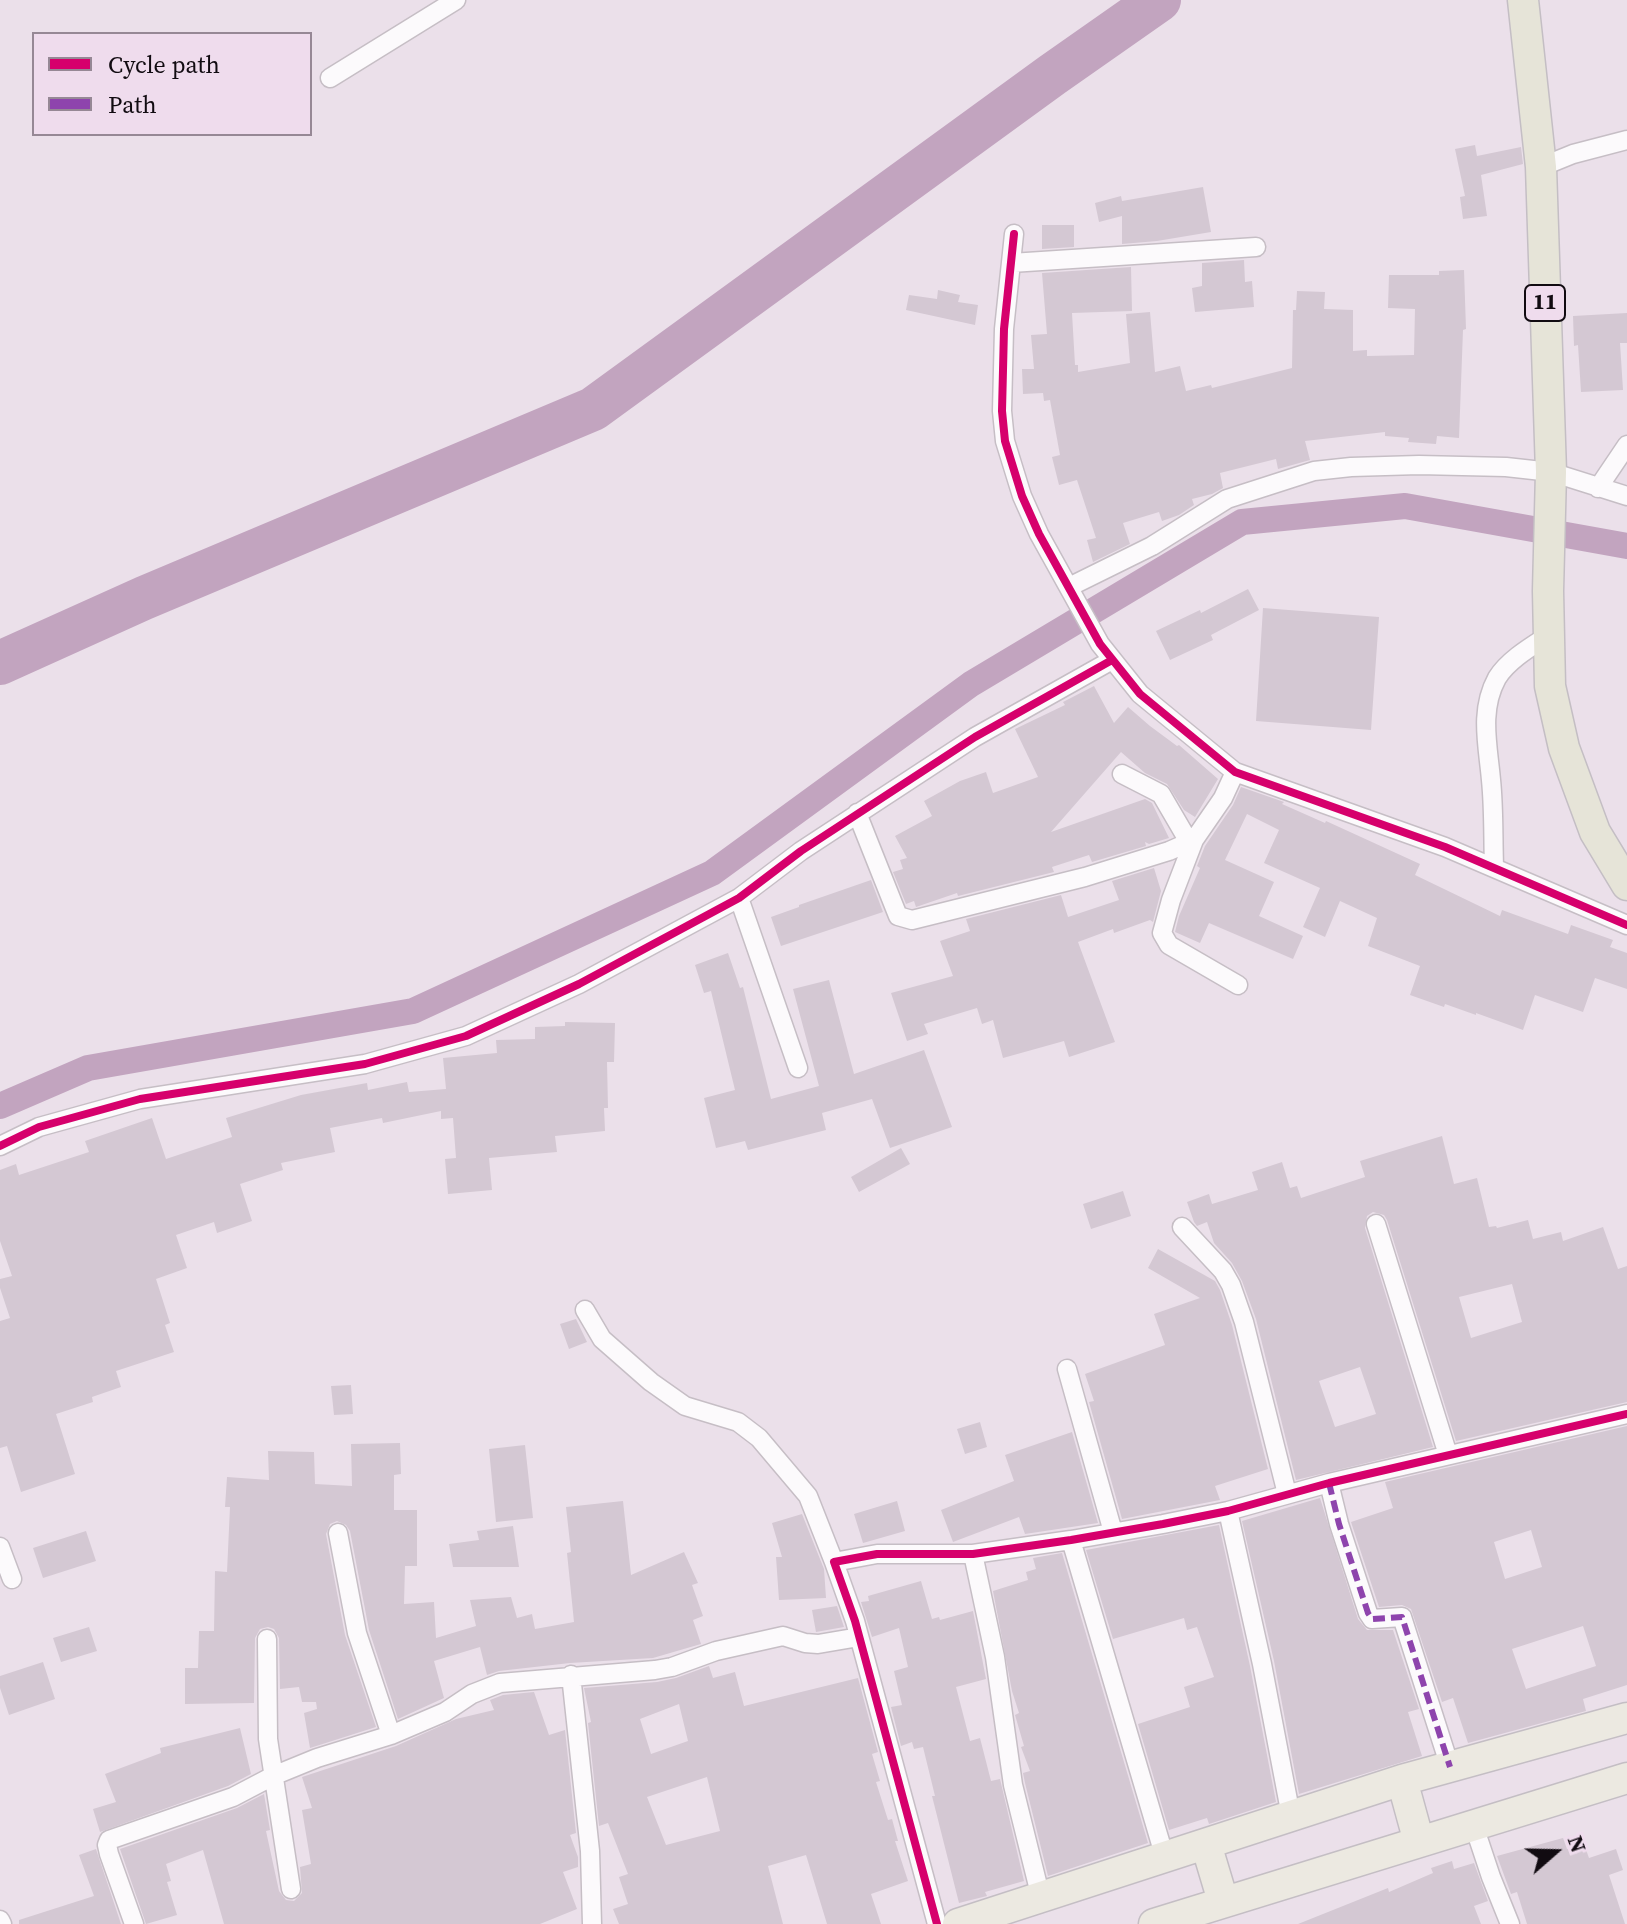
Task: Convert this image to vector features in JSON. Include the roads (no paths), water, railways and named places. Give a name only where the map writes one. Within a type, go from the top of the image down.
[{"type":"highway","name":"11","points":[[1523,0],[1541,167],[1550,487],[1550,686],[1564,748],[1595,832],[1627,885]]},
{"type":"main road","points":[[958,1924],[1402,1780],[1627,1718]]},
{"type":"main road","points":[[1154,1924],[1188,1919],[1223,1901],[1627,1778]]},
{"type":"main road","points":[[1402,1780],[1419,1842]]},
{"type":"main road","points":[[1206,1844],[1223,1901]]},
{"type":"street","points":[[330,78],[456,0]]},
{"type":"street","points":[[1541,167],[1573,154],[1627,140]]},
{"type":"street","points":[[1014,234],[1004,329],[1002,411],[1005,441],[1022,496],[1039,534],[1100,644],[1140,694],[1235,772],[1494,866],[1627,925]]},
{"type":"street","points":[[1011,263],[1256,247]]},
{"type":"street","points":[[1598,488],[1627,445]]},
{"type":"street","points":[[1072,593],[1227,499],[1314,471],[1419,465],[1506,467],[1550,487],[1598,488],[1627,496]]},
{"type":"street","points":[[1494,866],[1485,723],[1487,703],[1498,676],[1523,652],[1549,635]]},
{"type":"street","points":[[0,1146],[39,1127],[140,1099],[365,1064],[466,1036],[579,984],[739,898],[857,813],[975,737],[1112,660]]},
{"type":"street","points":[[1235,772],[1223,798],[1192,841],[1162,933],[1169,945],[1238,985]]},
{"type":"street","points":[[1122,774],[1161,794],[1192,841]]},
{"type":"street","points":[[857,813],[898,916],[912,920],[1085,877],[1192,841]]},
{"type":"street","points":[[739,898],[798,1068]]},
{"type":"street","points":[[1376,1224],[1448,1455]]},
{"type":"street","points":[[1182,1227],[1223,1271],[1231,1285],[1244,1322],[1287,1494]]},
{"type":"street","points":[[585,1310],[602,1339],[651,1382],[685,1406],[738,1422],[759,1438],[808,1496],[859,1637],[937,1924]]},
{"type":"street","points":[[1067,1369],[1113,1532]]},
{"type":"street","points":[[834,1562],[877,1554],[973,1554],[1071,1540],[1228,1511],[1329,1483],[1627,1414]]},
{"type":"street","points":[[1329,1483],[1368,1613],[1372,1619],[1402,1617],[1450,1767]]},
{"type":"street","points":[[1228,1511],[1291,1816]]},
{"type":"street","points":[[338,1533],[357,1633],[391,1735]]},
{"type":"street","points":[[1071,1540],[1165,1858]]},
{"type":"street","points":[[0,1547],[12,1579]]},
{"type":"street","points":[[973,1554],[995,1657],[1013,1785],[1041,1898]]},
{"type":"street","points":[[134,1924],[109,1854],[109,1840],[233,1797],[317,1758],[391,1735],[445,1712],[472,1694],[500,1683],[672,1667],[716,1651],[783,1636],[818,1644],[859,1637]]},
{"type":"street","points":[[267,1639],[268,1739],[291,1889]]},
{"type":"street","points":[[571,1675],[590,1851],[592,1924]]},
{"type":"street","points":[[1474,1826],[1510,1924]]},
{"type":"waterway","points":[[0,663],[144,598],[593,409],[1159,0]]},
{"type":"waterway","points":[[0,1106],[88,1068],[413,1011],[712,873],[971,684],[1242,522],[1405,506],[1627,546]]}]
